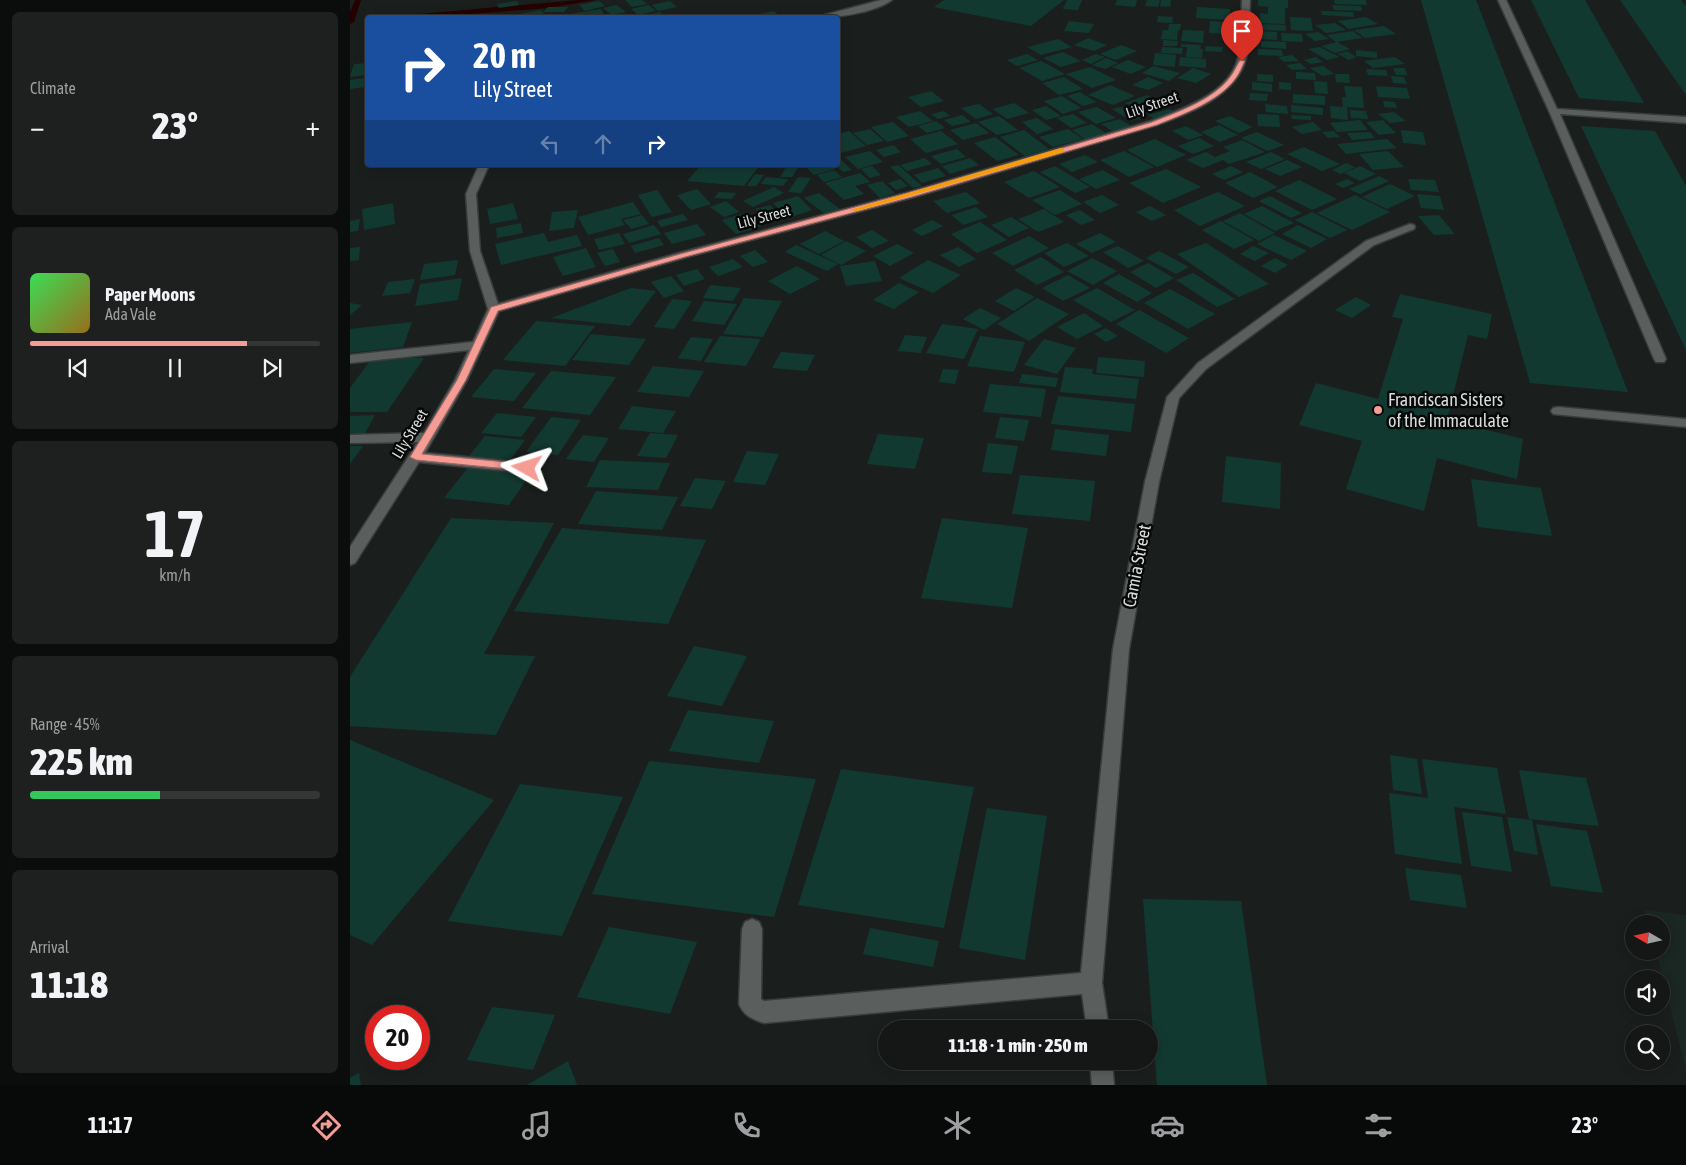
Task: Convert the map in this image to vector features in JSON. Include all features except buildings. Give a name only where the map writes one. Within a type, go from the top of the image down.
[{"type":"street","points":[[832,15],[861,9],[888,0]]},
{"type":"street","name":"Lily Street","points":[[350,559],[416,457],[461,380],[494,309],[682,255],[910,195],[1154,123],[1189,110],[1217,92],[1233,78],[1242,61],[1246,0]]},
{"type":"street","points":[[1502,0],[1554,111],[1660,359]]},
{"type":"street","points":[[1554,111],[1686,120]]},
{"type":"street","points":[[483,167],[471,194],[475,251],[494,309]]},
{"type":"street","name":"Camia Street","points":[[1097,1020],[1091,983],[1121,649],[1152,482],[1174,397],[1202,366],[1370,244],[1410,227]]},
{"type":"street","points":[[350,359],[478,345]]},
{"type":"street","points":[[1558,411],[1686,423]]},
{"type":"street","points":[[350,439],[428,437]]},
{"type":"street","points":[[416,457],[527,468]]},
{"type":"street","points":[[752,929],[750,1004],[757,1010],[764,1012],[1091,983]]},
{"type":"street","points":[[1102,1070],[1103,1085]]},
{"type":"shaded area","points":[[1645,910],[1686,915],[1686,1070],[1670,1007],[1670,970],[1661,970],[1658,960],[1670,960],[1670,915],[1646,915]]},
{"type":"waterway","points":[[350,22],[358,0]]},
{"type":"waterway","points":[[420,15],[549,6],[593,0]]},
{"type":"slow traffic","points":[[854,210],[1061,150]]},
{"type":"place","name":"Franciscan Sisters of the Immaculate","points":[[1378,410]]},
{"type":"route","points":[[527,468],[416,457],[461,380],[494,309],[682,255],[910,195],[1154,123],[1189,110],[1217,92],[1233,78],[1242,61]]}]
